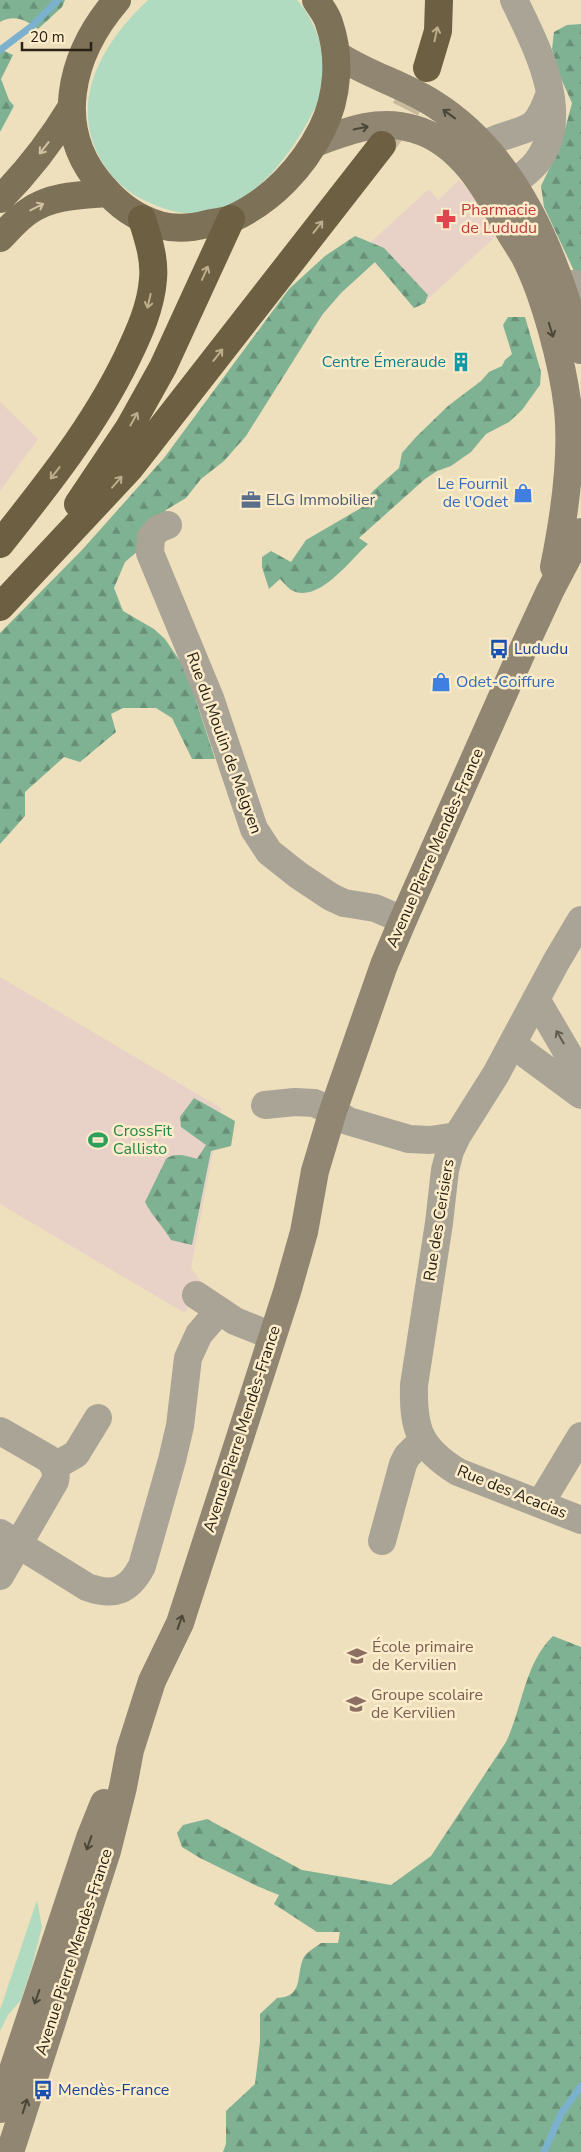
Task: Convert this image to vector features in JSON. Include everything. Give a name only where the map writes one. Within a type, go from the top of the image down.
[{"type":"highway","points":[[427,68],[438,31],[439,0]]},
{"type":"highway","points":[[0,607],[130,468],[382,145]]},
{"type":"highway","points":[[0,544],[79,440],[116,380],[138,335],[146,315],[154,277],[149,243],[142,219]]},
{"type":"highway","points":[[0,597],[82,499],[129,428],[163,367],[231,219]]},
{"type":"main road","points":[[117,0],[93,32],[82,56],[73,85],[71,108],[80,151],[90,173],[125,209],[142,219],[160,225],[176,227],[197,226],[231,219],[253,207],[276,191],[299,166],[315,143],[332,104],[337,78],[336,54],[325,7]]},
{"type":"main road","points":[[0,199],[35,160],[71,108]]},
{"type":"main road","points":[[0,238],[36,206],[62,198],[108,193]]},
{"type":"street","points":[[490,196],[524,175],[536,163],[548,142],[552,119],[550,93],[543,62],[514,0]]},
{"type":"street","name":"Avenue Pierre Mendès-France","points":[[336,54],[354,66],[432,102],[456,119],[486,149],[513,182],[543,242],[581,350]]},
{"type":"street","points":[[486,149],[523,132],[535,122],[542,114],[550,93]]},
{"type":"street","name":"Avenue Pierre Mendès-France","points":[[315,143],[354,129],[381,124],[413,128],[437,139],[486,149]]},
{"type":"street","name":"Avenue Pierre Mendès-France","points":[[486,149],[490,196],[525,257],[561,291],[565,386],[575,446],[574,480],[550,591]]},
{"type":"street","name":"Rue du Moulin de Melgven","points":[[168,524],[158,529],[151,537],[150,553],[210,698],[254,829],[261,841],[268,852],[331,897],[344,903],[375,908],[403,920]]},
{"type":"street","name":"Avenue Pierre Mendès-France","points":[[10,2152],[107,1851],[130,1750],[152,1681],[180,1623],[265,1333],[304,1232],[315,1171],[333,1111],[384,965],[550,591],[581,532]]},
{"type":"street","name":"Rue des Cerisiers","points":[[423,1440],[414,1418],[414,1385],[439,1223],[445,1170],[450,1151],[457,1136],[496,1074],[581,920]]},
{"type":"street","points":[[536,999],[581,1076]]},
{"type":"street","points":[[512,1044],[581,1095]]},
{"type":"street","points":[[265,1105],[307,1102],[320,1105],[348,1121],[410,1139],[430,1140],[457,1136]]},
{"type":"street","points":[[410,1139],[445,1170]]},
{"type":"street","points":[[196,1295],[235,1321],[265,1333]]},
{"type":"street","points":[[9,1538],[87,1587],[99,1592],[118,1591],[136,1578],[142,1566],[172,1460],[183,1404],[188,1358],[199,1334],[220,1311]]},
{"type":"street","points":[[55,1466],[76,1454],[98,1418]]},
{"type":"street","points":[[0,1431],[48,1459],[55,1466],[57,1472],[55,1481],[9,1538],[0,1576]]},
{"type":"street","points":[[540,1504],[581,1436]]},
{"type":"street","points":[[382,1541],[403,1464],[410,1452],[423,1440]]},
{"type":"street","name":"Rue des Acacias","points":[[423,1440],[446,1464],[458,1472],[581,1520]]},
{"type":"street","name":"Avenue Pierre Mendès-France","points":[[0,2109],[90,1838],[107,1795],[130,1750]]},
{"type":"shaded area","points":[[459,180],[476,198],[495,237],[418,308],[362,250],[429,189],[438,200]]},
{"type":"shaded area","points":[[0,402],[38,439],[0,491]]},
{"type":"shaded area","points":[[0,977],[221,1108],[191,1268],[201,1282],[185,1313],[0,1204]]},
{"type":"green space","points":[[0,0],[65,0],[62,7],[38,29],[29,23],[15,18],[0,22]]},
{"type":"green space","points":[[148,0],[297,0],[314,25],[319,39],[323,69],[322,84],[319,98],[305,127],[285,158],[260,184],[231,204],[214,211],[189,214],[171,211],[133,194],[110,173],[101,160],[91,138],[88,116],[89,94],[95,73],[117,34]]},
{"type":"green space","points":[[581,24],[581,280],[576,275],[544,207],[541,186],[561,144],[572,103],[559,74],[552,49],[554,32],[567,25]]},
{"type":"green space","points":[[0,49],[13,55],[1,79],[9,100],[14,106],[0,132]]},
{"type":"green space","points":[[355,236],[384,248],[428,295],[425,303],[414,308],[375,262],[341,293],[322,315],[246,436],[224,461],[201,479],[186,498],[166,510],[138,551],[125,562],[114,588],[123,611],[154,629],[165,639],[186,670],[215,759],[192,759],[172,718],[156,708],[123,708],[111,714],[116,732],[80,762],[64,757],[25,792],[25,816],[0,844],[0,633],[82,550],[164,458],[289,289],[325,256]]},
{"type":"green space","points":[[508,317],[525,317],[541,372],[540,385],[522,410],[509,422],[486,434],[471,452],[451,466],[437,471],[425,479],[359,538],[368,544],[323,586],[301,593],[291,590],[280,579],[269,589],[262,567],[262,557],[271,551],[291,562],[306,540],[361,508],[373,491],[399,468],[402,453],[416,437],[448,406],[481,381],[489,372],[502,366],[505,360],[512,354],[503,325]]},
{"type":"green space","points":[[194,1098],[235,1121],[231,1146],[211,1151],[192,1245],[171,1240],[145,1202],[166,1159],[177,1155],[197,1159],[206,1145],[181,1127],[180,1117]]},
{"type":"green space","points":[[553,1636],[581,1647],[581,2152],[223,2152],[226,2144],[226,2111],[255,2084],[260,2042],[260,2014],[277,1998],[286,1997],[295,1989],[298,1984],[301,1965],[306,1955],[321,1943],[338,1943],[340,1932],[317,1932],[274,1904],[279,1895],[200,1858],[182,1847],[177,1833],[183,1825],[207,1819],[302,1870],[391,1885],[431,1856],[506,1742],[536,1659],[543,1647]]},
{"type":"green space","points":[[37,1900],[42,1927],[32,1966],[21,2000],[8,2015],[0,2031],[0,2010]]},
{"type":"waterway","points":[[0,50],[32,26],[58,0]]},
{"type":"waterway","points":[[544,2152],[561,2114],[581,2086]]},
{"type":"tunnel","points":[[382,144],[402,116],[425,71]]},
{"type":"place","name":"Pharmacie de Lududu","points":[[446,219]]},
{"type":"place","name":"Centre Émeraude","points":[[461,362]]},
{"type":"place","name":"Le Fournil de l'Odet","points":[[523,493]]},
{"type":"place","name":"ELG Immobilier","points":[[251,500]]},
{"type":"place","name":"Lududu","points":[[499,649]]},
{"type":"place","name":"Odet-Coiffure","points":[[441,682]]},
{"type":"place","name":"CrossFit Callisto","points":[[98,1140]]},
{"type":"place","name":"École primaire de Kervilien","points":[[357,1656]]},
{"type":"place","name":"Groupe scolaire de Kervilien","points":[[356,1704]]},
{"type":"place","name":"Mendès-France","points":[[43,2090]]}]
